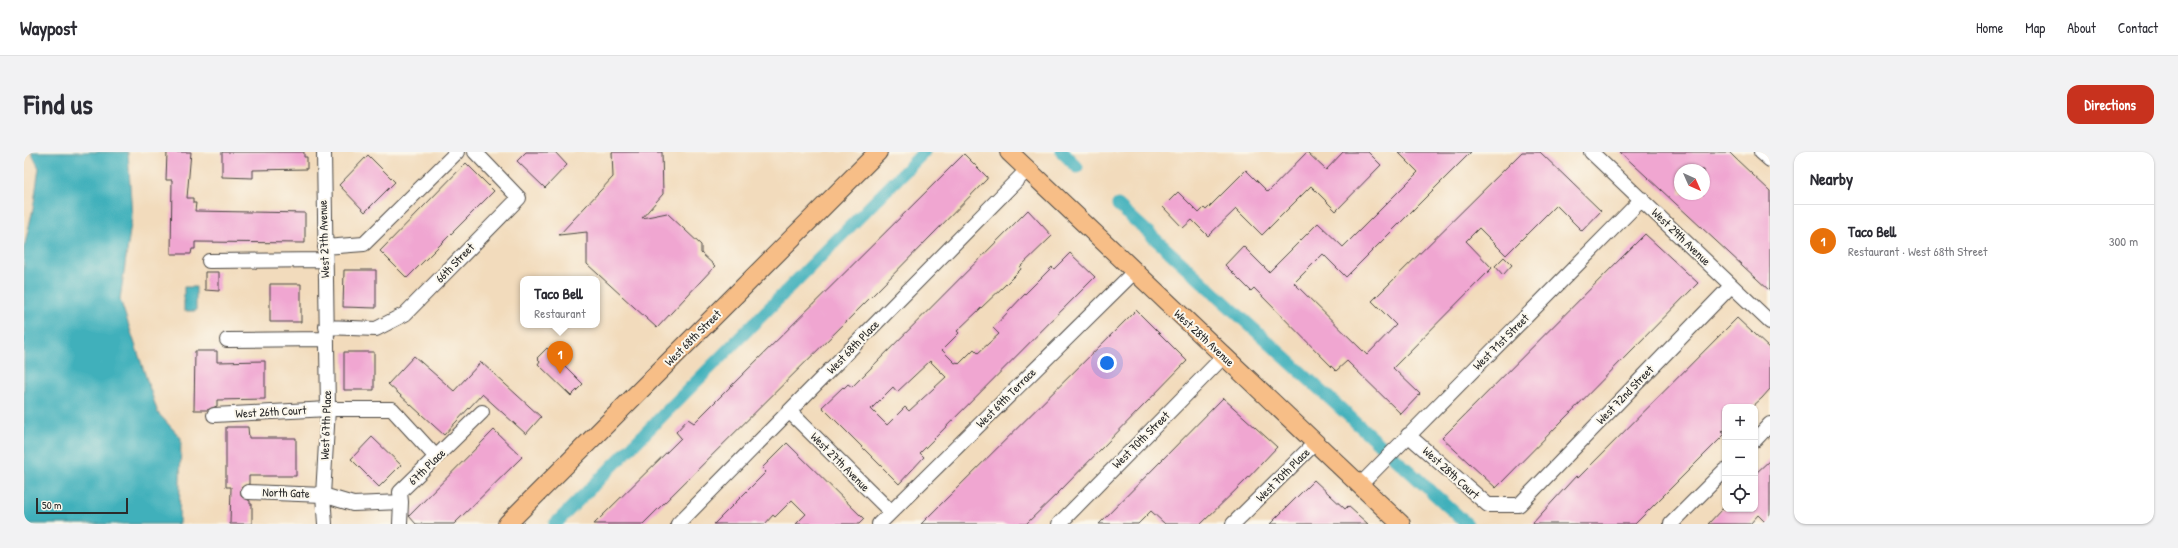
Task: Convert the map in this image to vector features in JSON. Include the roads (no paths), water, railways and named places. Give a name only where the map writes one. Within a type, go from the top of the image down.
[{"type":"main road","name":"West 68th Street","points":[[507,524],[878,152]]},
{"type":"main road","name":"West 28th Avenue","points":[[1008,152],[1401,524]]},
{"type":"street","name":"West 27th Avenue","points":[[324,152],[326,333]]},
{"type":"street","points":[[209,261],[325,254],[364,244],[457,152]]},
{"type":"street","name":"66th Street","points":[[326,333],[376,329],[405,314],[519,198],[475,152]]},
{"type":"street","name":"West 29th Avenue","points":[[1591,152],[1770,322]]},
{"type":"street","points":[[1761,152],[1770,160]]},
{"type":"street","name":"West 68th Place","points":[[678,524],[1027,170]]},
{"type":"street","name":"West 71st Street","points":[[1360,485],[1642,199]]},
{"type":"street","name":"West 69th Terrace","points":[[879,524],[1134,272]]},
{"type":"street","name":"West 72nd Street","points":[[1519,505],[1731,286]]},
{"type":"street","points":[[227,340],[326,333]]},
{"type":"street","name":"West 67th Place","points":[[325,524],[323,495],[328,409],[326,333]]},
{"type":"street","name":"West 70th Street","points":[[1059,524],[1224,356]]},
{"type":"street","name":"West 26th Court","points":[[214,415],[328,409],[392,410],[436,457]]},
{"type":"street","name":"67th Place","points":[[400,502],[400,492],[482,412]]},
{"type":"street","name":"West 27th Avenue","points":[[790,412],[891,512]]},
{"type":"street","points":[[1758,437],[1770,424]]},
{"type":"street","name":"West 28th Court","points":[[1408,435],[1488,505],[1519,505]]},
{"type":"street","name":"West 70th Place","points":[[1233,524],[1315,443]]},
{"type":"street","points":[[1671,524],[1722,473]]},
{"type":"street","name":"North Gate","points":[[248,492],[323,495]]},
{"type":"street","points":[[323,495],[354,504],[400,502],[400,524]]},
{"type":"water","points":[[31,152],[128,152],[132,217],[120,299],[158,413],[181,438],[179,524],[24,524],[24,248],[33,209],[39,168]]},
{"type":"water","points":[[184,287],[196,287],[196,311],[184,311]]},
{"type":"waterway","points":[[555,524],[924,152]]},
{"type":"waterway","points":[[1062,152],[1077,167]]},
{"type":"waterway","points":[[1118,205],[1467,524]]},
{"type":"place","name":"Taco Bell","points":[[560,374]]}]
